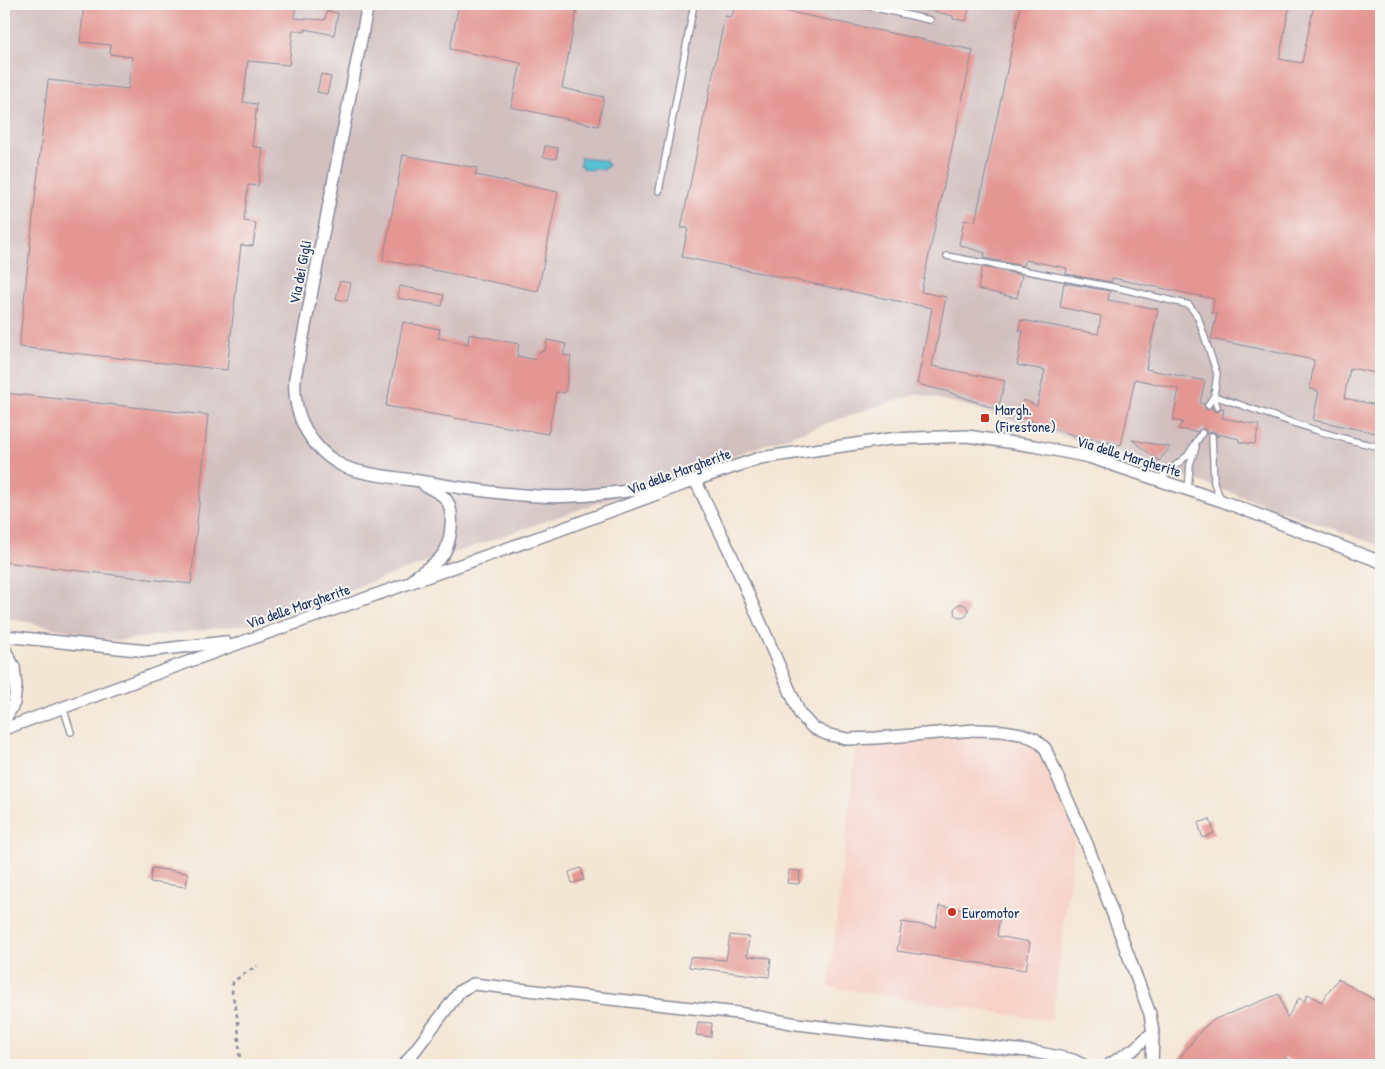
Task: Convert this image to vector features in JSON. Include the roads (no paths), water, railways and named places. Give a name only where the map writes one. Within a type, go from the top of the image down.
[{"type":"street","name":"Via dei Gigli","points":[[368,4],[294,390],[297,410],[304,428],[314,444],[330,458],[344,466],[462,488],[539,496],[578,496],[681,485]]},
{"type":"street","name":"Via delle Margherite","points":[[4,729],[760,458],[890,438],[967,436],[1034,446],[1089,458],[1222,501],[1381,562]]},
{"type":"street","name":"Via dei Gigli","points":[[407,479],[434,490],[448,501],[451,515],[451,530],[442,557],[423,570],[408,584]]},
{"type":"street","points":[[695,480],[730,552],[800,714],[812,726],[826,734],[848,739],[975,730],[1002,731],[1021,734],[1035,739],[1045,748],[1088,844],[1150,1014],[1153,1032],[1152,1065]]},
{"type":"street","points":[[4,636],[147,651],[218,644],[259,636]]},
{"type":"street","points":[[4,648],[14,667],[16,686],[14,703],[4,721]]},
{"type":"street","points":[[404,1065],[460,991],[473,984],[738,1013],[797,1024],[1034,1052],[1073,1060],[1083,1065]]},
{"type":"street","points":[[1109,1065],[1134,1049],[1153,1032]]},
{"type":"lane","points":[[659,191],[694,4]]},
{"type":"lane","points":[[858,4],[930,20]]},
{"type":"lane","points":[[947,256],[1123,289],[1188,305],[1198,317],[1218,374],[1214,396],[1208,405]]},
{"type":"lane","points":[[1214,396],[1217,407]]},
{"type":"lane","points":[[1214,396],[1318,430],[1381,448]]},
{"type":"lane","points":[[1158,480],[1188,455],[1202,433],[1190,464],[1188,490]]},
{"type":"lane","points":[[1212,436],[1214,483],[1222,501]]},
{"type":"lane","points":[[63,707],[71,732]]},
{"type":"water","points":[[581,157],[606,161],[608,167],[605,167],[604,170],[594,168],[593,170],[583,169],[583,166],[580,165]]},
{"type":"place","name":"Margh. (Firestone)","points":[[985,418]]},
{"type":"place","name":"Euromotor","points":[[952,912]]}]
